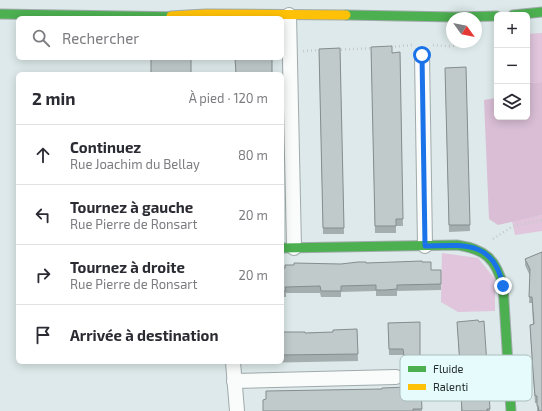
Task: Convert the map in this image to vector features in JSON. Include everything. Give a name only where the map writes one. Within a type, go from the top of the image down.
[{"type":"main road","points":[[530,13],[542,12]]},
{"type":"main road","points":[[0,14],[171,16],[206,14],[221,16]]},
{"type":"main road","points":[[289,25],[370,15],[494,16]]},
{"type":"main road","points":[[360,24],[419,16]]},
{"type":"main road","points":[[288,248],[467,246],[482,251],[495,262],[501,276],[507,355]]},
{"type":"main road","points":[[510,401],[511,411]]},
{"type":"street","points":[[288,248],[289,25]]},
{"type":"street","points":[[423,48],[425,246]]},
{"type":"street","points":[[233,364],[237,411]]},
{"type":"street","points":[[234,381],[396,377]]},
{"type":"path","points":[[387,47],[423,48],[446,46]]},
{"type":"path","points":[[330,50],[380,48]]},
{"type":"path","points":[[289,51],[323,50]]},
{"type":"path","points":[[482,251],[494,238],[513,226],[542,220]]},
{"type":"shaded area","points":[[542,33],[542,82],[530,83],[530,34]]},
{"type":"shaded area","points":[[542,82],[542,215],[498,225],[489,219],[484,100],[494,98],[494,120],[530,120],[530,83]]},
{"type":"shaded area","points":[[542,215],[542,231],[515,235],[512,221]]},
{"type":"shaded area","points":[[442,253],[478,258],[495,279],[495,311],[458,312],[441,302]]},
{"type":"building","points":[[392,46],[392,53],[400,52],[403,219],[396,219],[396,226],[375,226],[371,47]]},
{"type":"building","points":[[340,48],[344,228],[323,228],[319,49]]},
{"type":"building","points":[[151,60],[191,60],[191,72],[151,72]]},
{"type":"building","points":[[235,60],[272,60],[272,72],[236,72]]},
{"type":"building","points":[[466,67],[470,225],[449,225],[445,68]]},
{"type":"building","points":[[542,252],[542,411],[539,411],[537,406],[537,396],[535,396],[530,325],[534,324],[532,297],[529,297],[530,269],[525,259]]},
{"type":"building","points":[[431,262],[431,270],[441,270],[441,284],[397,285],[397,289],[386,290],[376,290],[376,285],[341,286],[341,291],[321,291],[320,286],[285,287],[286,291],[284,291],[285,265],[294,265],[294,263]]},
{"type":"building","points":[[478,320],[479,322],[484,321],[486,355],[459,355],[457,322]]},
{"type":"building","points":[[420,322],[420,355],[404,355],[403,349],[389,349],[388,323]]},
{"type":"building","points":[[357,329],[358,354],[284,355],[284,332],[333,332],[333,330]]},
{"type":"building","points":[[400,387],[400,401],[422,401],[422,409],[413,409],[413,411],[263,411],[263,400],[266,399],[266,391]]},
{"type":"building","points":[[461,401],[489,401],[490,409],[487,409],[487,411],[462,411]]},
{"type":"traffic: fast","points":[[530,13],[542,12]]},
{"type":"traffic: fast","points":[[0,14],[122,16]]},
{"type":"traffic: fast","points":[[346,15],[455,17],[494,16]]},
{"type":"traffic: fast","points":[[284,248],[457,245],[475,249],[493,262],[503,286],[507,355]]},
{"type":"traffic: fast","points":[[510,401],[511,411]]},
{"type":"traffic: slow","points":[[171,16],[206,14],[346,15]]},
{"type":"route","points":[[422,55],[425,246],[457,245],[467,246],[482,251],[495,262],[499,269],[503,286]]}]
